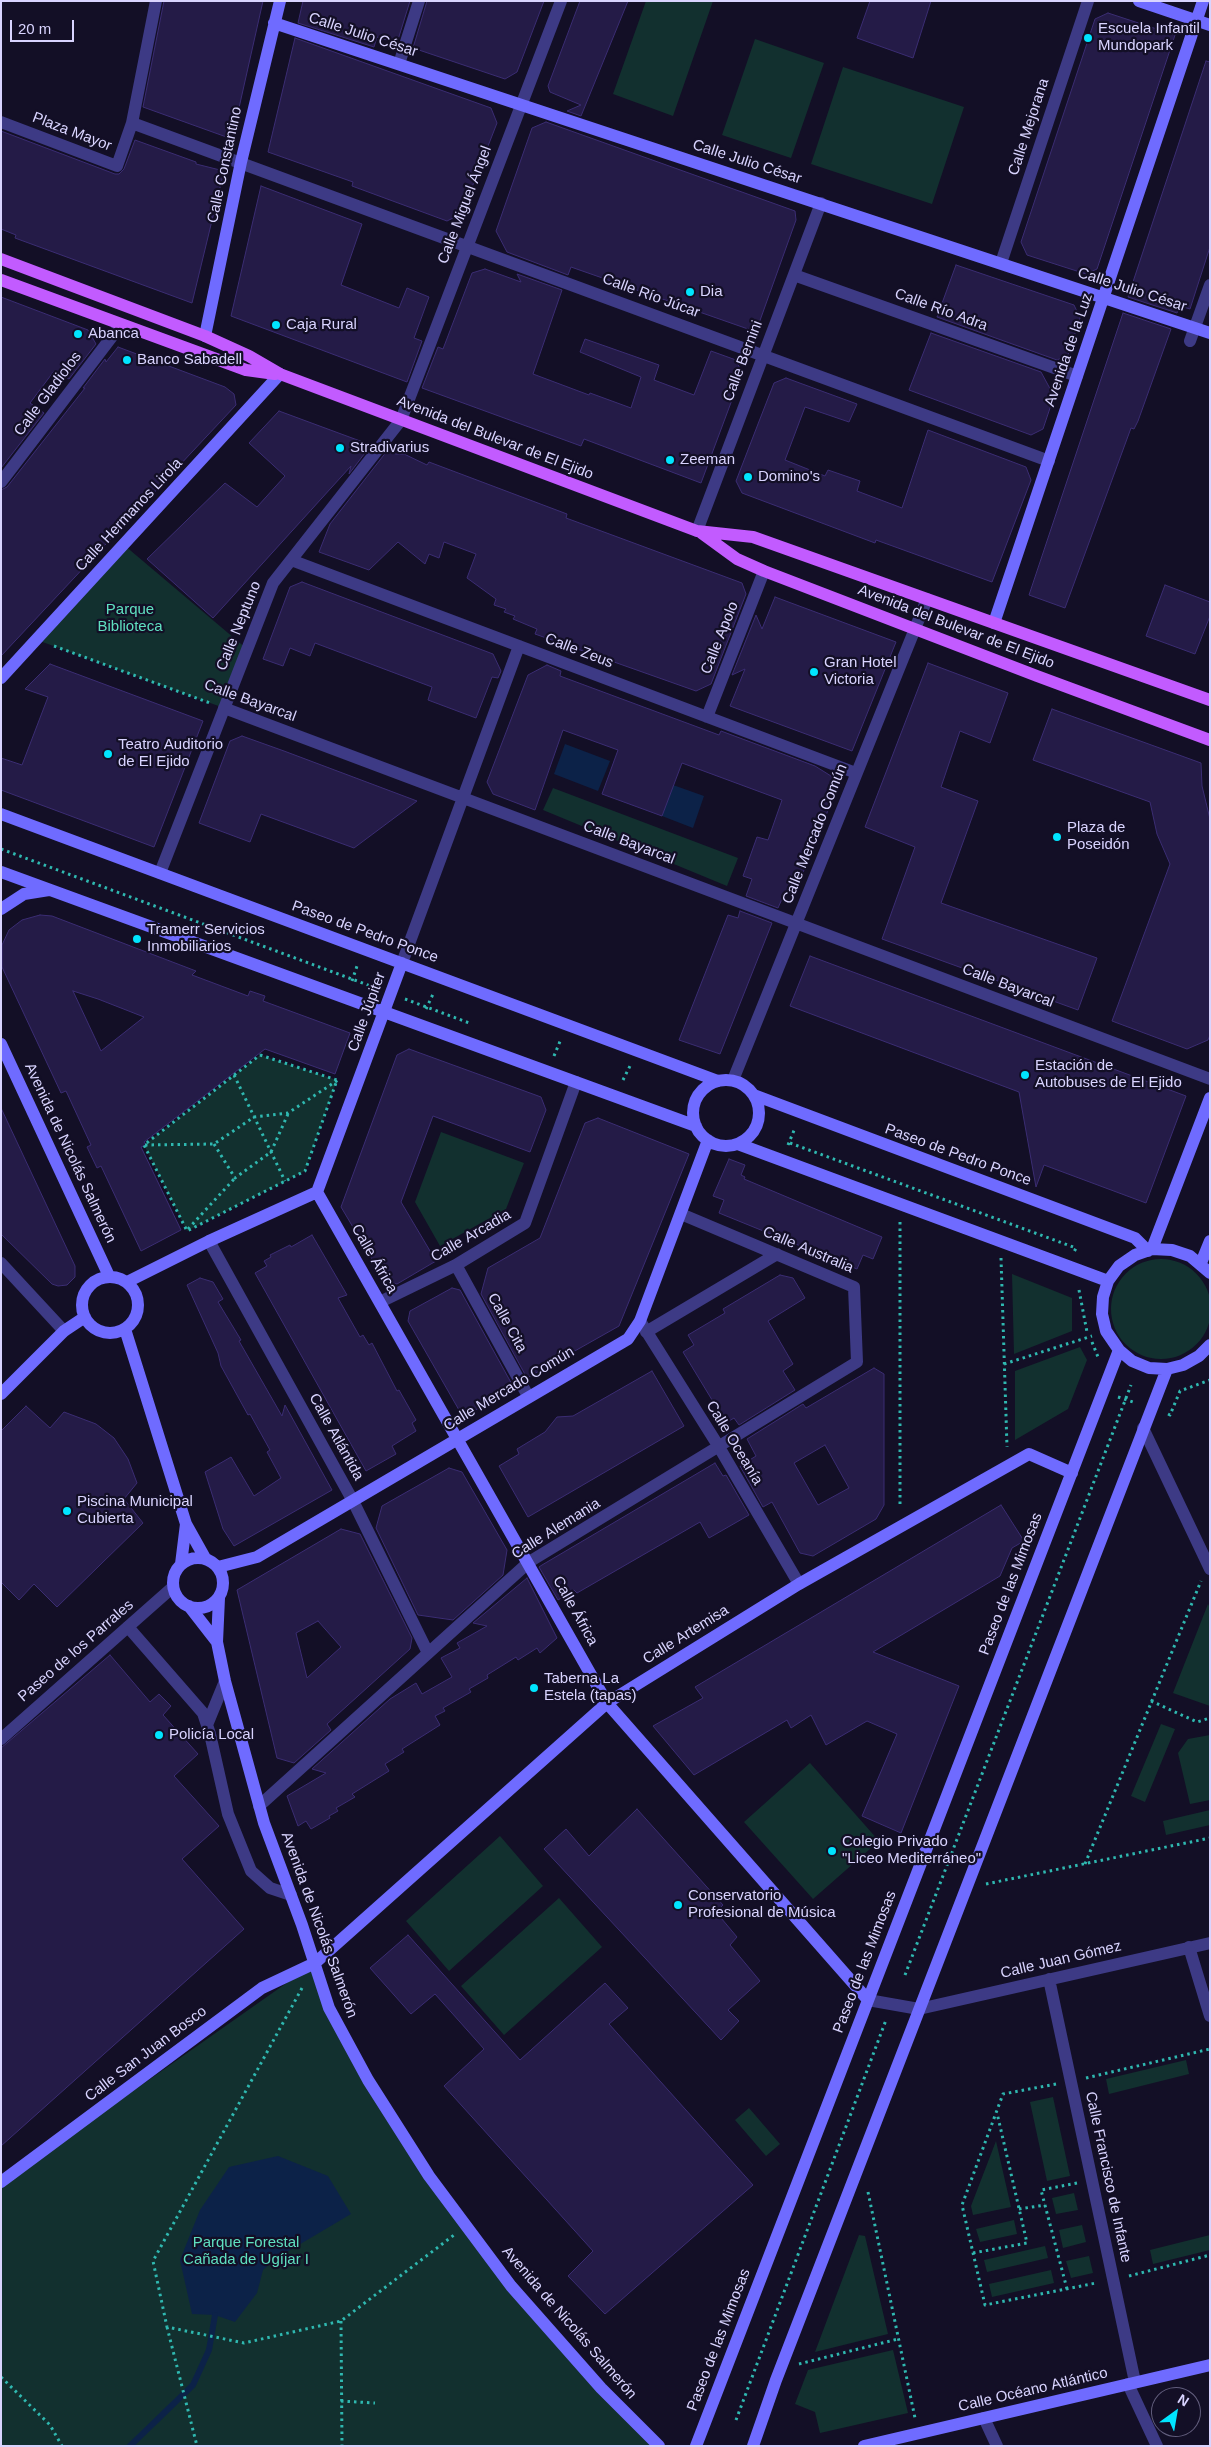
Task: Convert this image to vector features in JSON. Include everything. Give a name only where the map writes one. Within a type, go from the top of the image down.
[{"type":"main road","name":"Avenida del Bulevar de El Ejido","points":[[1,258],[205,336],[249,356],[280,374],[698,531],[753,537],[1210,700]]},
{"type":"main road","name":"Avenida del Bulevar de El Ejido","points":[[1,280],[120,326],[246,370],[280,374]]},
{"type":"main road","name":"Avenida del Bulevar de El Ejido","points":[[143,333],[205,336]]},
{"type":"main road","name":"Avenida del Bulevar de El Ejido","points":[[698,531],[737,559],[764,571],[1210,740]]},
{"type":"street","name":"Plaza Mayor","points":[[1,122],[117,166],[132,123],[156,1]]},
{"type":"street","name":"Calle Constantino","points":[[205,336],[241,162],[280,1]]},
{"type":"street","points":[[399,64],[419,1]]},
{"type":"street","name":"Calle Miguel Ángel","points":[[401,420],[520,104],[561,1]]},
{"type":"street","name":"Calle Mejorana","points":[[1002,263],[1088,1]]},
{"type":"street","points":[[1139,1],[1210,25]]},
{"type":"street","name":"Avenida de la Luz","points":[[994,623],[1203,1]]},
{"type":"street","name":"Calle Julio César","points":[[274,23],[1210,333]]},
{"type":"street","points":[[132,123],[241,162]]},
{"type":"street","name":"Calle Río Júcar","points":[[241,162],[1049,460]]},
{"type":"street","name":"Calle Bernini","points":[[698,531],[762,355],[821,203]]},
{"type":"street","name":"Calle Río Adra","points":[[794,275],[1077,376]]},
{"type":"street","points":[[1190,341],[1210,285]]},
{"type":"street","name":"Calle Gladiolos","points":[[1,482],[120,326]]},
{"type":"street","name":"Calle Hermanos Lirola","points":[[1,678],[280,374]]},
{"type":"street","name":"Calle Neptuno","points":[[160,873],[273,583],[401,420]]},
{"type":"street","name":"Calle Zeus","points":[[291,560],[856,773]]},
{"type":"street","name":"Calle Apolo","points":[[707,717],[764,571]]},
{"type":"street","name":"Calle Mercado Común","points":[[733,1080],[927,599]]},
{"type":"street","name":"Calle Júpiter","points":[[317,1192],[519,646]]},
{"type":"street","name":"Calle Bayarcal","points":[[224,708],[1210,1079]]},
{"type":"street","name":"Paseo de Pedro Ponce","points":[[1,814],[718,1081]]},
{"type":"street","points":[[1,872],[696,1126],[708,1140],[718,1144],[738,1144],[1108,1281]]},
{"type":"street","points":[[1,909],[24,894],[49,890]]},
{"type":"street","name":"Avenida de Nicolás Salmerón","points":[[1,1044],[109,1276]]},
{"type":"street","points":[[696,1126],[694,1104],[699,1093],[708,1085],[718,1081],[733,1080],[741,1083],[754,1095],[758,1104],[757,1123],[753,1132],[738,1144]]},
{"type":"street","name":"Calle Arcadia","points":[[380,1302],[456,1265],[525,1223],[576,1082]]},
{"type":"street","name":"Paseo de Pedro Ponce","points":[[754,1095],[1135,1238],[1150,1250]]},
{"type":"street","points":[[1150,1250],[1210,1098]]},
{"type":"street","name":"Calle Mercado Común","points":[[643,1326],[708,1140]]},
{"type":"street","points":[[127,1282],[209,1241],[317,1192]]},
{"type":"street","name":"Calle África","points":[[317,1192],[456,1440],[529,1562],[607,1703],[868,2000]]},
{"type":"street","name":"Calle Australia","points":[[681,1214],[854,1287],[857,1362]]},
{"type":"street","name":"Calle Atlántida","points":[[209,1241],[353,1501],[428,1653]]},
{"type":"street","points":[[1210,1241],[1206,1268],[1190,1256],[1172,1250],[1150,1250],[1134,1255],[1119,1266],[1108,1281],[1103,1297],[1102,1314],[1106,1331],[1119,1350],[1132,1361],[1149,1368],[1166,1369],[1183,1365],[1199,1356],[1210,1345]]},
{"type":"street","name":"Calle Mercado Común","points":[[218,1567],[257,1557],[528,1396],[628,1339],[643,1326],[777,1254]]},
{"type":"street","points":[[1,1264],[64,1331]]},
{"type":"street","name":"Calle Cita","points":[[456,1265],[528,1396]]},
{"type":"street","points":[[109,1276],[127,1282],[134,1288],[139,1306],[132,1323],[125,1329],[107,1333],[98,1330],[85,1317],[82,1308],[86,1290],[92,1283],[109,1276]]},
{"type":"street","points":[[1,1394],[64,1331],[85,1317]]},
{"type":"street","name":"Calle Oceanía","points":[[643,1326],[718,1447],[799,1584]]},
{"type":"street","points":[[125,1329],[186,1524],[205,1558],[218,1567],[224,1582],[218,1598],[205,1607],[189,1606],[181,1602],[173,1587],[176,1570],[188,1559],[205,1558]]},
{"type":"street","name":"Paseo de las Mimosas","points":[[696,2446],[1119,1350]]},
{"type":"street","name":"Calle Alemania","points":[[259,1806],[529,1562],[857,1362]]},
{"type":"street","points":[[753,2446],[780,2368],[1166,1369]]},
{"type":"street","points":[[1143,1428],[1209,1566]]},
{"type":"street","name":"Calle Artemisa","points":[[315,1963],[607,1703],[799,1584],[1030,1454],[1072,1473]]},
{"type":"street","points":[[181,1564],[186,1524]]},
{"type":"street","name":"Paseo de los Parrales","points":[[1,1739],[173,1587]]},
{"type":"street","name":"Avenida de Nicolás Salmerón","points":[[218,1598],[217,1642],[225,1681],[259,1806],[315,1963],[329,2008],[368,2080],[429,2176],[511,2286],[600,2388],[659,2446]]},
{"type":"street","name":"Avenida de Nicolás Salmerón","points":[[189,1606],[217,1642]]},
{"type":"street","points":[[128,1627],[202,1713],[207,1725],[228,1814],[251,1871],[270,1888],[291,1895]]},
{"type":"street","points":[[207,1725],[225,1681]]},
{"type":"street","name":"Calle Juan Gómez","points":[[919,2009],[1210,1943]]},
{"type":"street","points":[[1189,1948],[1210,2016]]},
{"type":"street","name":"Calle San Juan Bosco","points":[[1,2182],[262,1988],[315,1963]]},
{"type":"street","name":"Calle Francisco de Infante","points":[[1049,1979],[1113,2280],[1132,2383],[1157,2446]]},
{"type":"street","points":[[868,2000],[919,2009]]},
{"type":"street","name":"Calle Océano Atlántico","points":[[864,2446],[883,2444],[918,2433],[1210,2365]]},
{"type":"street","points":[[984,2418],[997,2446]]},
{"type":"path","name":"Calle Bayarcal","points":[[37,640],[224,708]]},
{"type":"path","points":[[1,849],[482,1028]]},
{"type":"path","points":[[346,997],[363,949]]},
{"type":"path","points":[[420,1024],[440,977]]},
{"type":"path","points":[[548,1072],[567,1024]]},
{"type":"path","points":[[545,1051],[563,1058]]},
{"type":"path","points":[[144,1145],[260,1055],[337,1080]]},
{"type":"path","points":[[234,1075],[285,1181]]},
{"type":"path","points":[[144,1145],[214,1144],[254,1117],[288,1113],[337,1080],[360,1076]]},
{"type":"path","points":[[617,1078],[624,1080]]},
{"type":"path","points":[[187,1231],[305,1171],[337,1080]]},
{"type":"path","points":[[187,1231],[235,1178],[271,1152],[288,1113]]},
{"type":"path","points":[[790,1143],[1076,1248],[1068,1266]]},
{"type":"path","points":[[214,1144],[235,1178]]},
{"type":"path","points":[[144,1145],[187,1231]]},
{"type":"path","points":[[900,1203],[900,1526]]},
{"type":"path","points":[[1000,1240],[1008,1466]]},
{"type":"path","points":[[1074,1288],[1080,1290],[1084,1326],[1098,1358],[1096,1365]]},
{"type":"path","points":[[1004,1364],[1106,1331]]},
{"type":"path","points":[[1103,1392],[1170,1415],[1180,1391],[1210,1380]]},
{"type":"path","points":[[905,1975],[1131,1385]]},
{"type":"path","points":[[1084,1864],[1209,1566]]},
{"type":"path","points":[[1151,1701],[1197,1722],[1210,1718]]},
{"type":"path","points":[[966,1888],[1210,1838]]},
{"type":"path","points":[[197,2446],[167,2328],[153,2261],[315,1963]]},
{"type":"path","points":[[736,2420],[887,2017]]},
{"type":"path","points":[[1210,2049],[1070,2082],[1003,2094],[962,2206],[985,2305],[1113,2280],[1210,2256]]},
{"type":"path","points":[[973,2254],[1027,2243],[996,2112]]},
{"type":"path","points":[[1067,2289],[1040,2190],[1092,2181]]},
{"type":"path","points":[[867,2188],[918,2433]]},
{"type":"path","points":[[1019,2209],[1045,2205]]},
{"type":"path","points":[[167,2328],[244,2343],[341,2321],[466,2226]]},
{"type":"path","points":[[341,2321],[342,2446]]},
{"type":"path","points":[[780,2368],[898,2339]]},
{"type":"path","points":[[1,2377],[50,2425],[62,2446]]},
{"type":"path","points":[[341,2401],[375,2403]]},
{"type":"green space","points":[[646,1],[713,1],[673,116],[613,94]]},
{"type":"green space","points":[[755,39],[824,63],[791,158],[722,135]]},
{"type":"green space","points":[[843,67],[964,107],[932,204],[811,164]]},
{"type":"green space","name":"Parque Biblioteca","points":[[124,545],[247,649],[224,708],[37,640]]},
{"type":"green space","points":[[553,788],[738,858],[727,886],[543,810]]},
{"type":"green space","points":[[260,1055],[337,1080],[305,1171],[187,1231],[144,1145]]},
{"type":"green space","points":[[441,1132],[524,1163],[506,1209],[440,1246],[415,1202]]},
{"type":"green space","points":[[1161,1259],[1180,1263],[1196,1274],[1207,1290],[1211,1309],[1207,1328],[1196,1344],[1180,1355],[1161,1359],[1142,1355],[1126,1344],[1115,1328],[1111,1309],[1115,1290],[1126,1274],[1142,1263]]},
{"type":"green space","points":[[1012,1274],[1072,1298],[1072,1331],[1014,1354]]},
{"type":"green space","points":[[1080,1347],[1087,1360],[1068,1409],[1015,1440],[1015,1371]]},
{"type":"green space","points":[[1208,1604],[1210,1608],[1210,1706],[1173,1693]]},
{"type":"green space","points":[[1161,1724],[1175,1729],[1145,1802],[1131,1796]]},
{"type":"green space","points":[[1210,1735],[1210,1800],[1190,1804],[1178,1753],[1188,1739]]},
{"type":"green space","points":[[810,1763],[879,1841],[813,1899],[744,1822]]},
{"type":"green space","points":[[1210,1810],[1210,1825],[1166,1835],[1163,1821]]},
{"type":"green space","points":[[500,1836],[543,1886],[449,1971],[406,1921]]},
{"type":"green space","points":[[559,1898],[602,1947],[504,2035],[461,1986]]},
{"type":"green space","name":"Parque Forestal Cañada de Ugíjar I","points":[[315,1963],[368,2080],[511,2286],[659,2446],[1,2446],[1,2184]]},
{"type":"green space","points":[[1186,2060],[1189,2074],[1109,2094],[1106,2079]]},
{"type":"green space","points":[[1053,2097],[1070,2176],[1047,2181],[1030,2102]]},
{"type":"green space","points":[[749,2108],[780,2144],[766,2156],[735,2120]]},
{"type":"green space","points":[[996,2141],[1011,2207],[973,2215],[971,2206]]},
{"type":"green space","points":[[1074,2193],[1078,2210],[1056,2214],[1052,2198]]},
{"type":"green space","points":[[1014,2220],[1017,2234],[980,2242],[976,2229]]},
{"type":"green space","points":[[1082,2225],[1086,2242],[1063,2248],[1059,2230]]},
{"type":"green space","points":[[859,2235],[865,2236],[888,2334],[815,2352]]},
{"type":"green space","points":[[1210,2235],[1210,2250],[1153,2264],[1150,2250]]},
{"type":"green space","points":[[1045,2246],[1048,2258],[987,2272],[984,2260]]},
{"type":"green space","points":[[1089,2256],[1093,2273],[1071,2278],[1066,2261]]},
{"type":"green space","points":[[1051,2270],[1054,2283],[992,2297],[989,2284]]},
{"type":"green space","points":[[893,2350],[908,2413],[820,2433],[815,2412],[795,2404],[808,2370]]},
{"type":"water","points":[[565,744],[610,761],[598,791],[554,774]]},
{"type":"water","points":[[673,785],[704,796],[693,828],[662,816]]},
{"type":"water","points":[[278,2156],[328,2176],[351,2214],[275,2259],[263,2270],[257,2293],[235,2322],[215,2315],[192,2314],[180,2260],[200,2210],[229,2167]]},
{"type":"building","points":[[164,1],[263,1],[232,139],[143,107]]},
{"type":"building","points":[[303,1],[410,1],[397,43],[377,37],[374,47],[298,23]]},
{"type":"building","points":[[427,1],[544,1],[517,72],[505,79],[413,48]]},
{"type":"building","points":[[580,1],[628,1],[581,116],[567,111],[581,105],[550,92],[548,86]]},
{"type":"building","points":[[870,1],[931,1],[913,58],[857,38]]},
{"type":"building","points":[[1108,13],[1175,35],[1097,269],[1086,274],[1027,255],[1021,242],[1095,19]]},
{"type":"building","points":[[295,38],[491,108],[497,123],[460,218],[457,216],[447,221],[352,186],[353,182],[268,152]]},
{"type":"building","points":[[1206,61],[1210,62],[1210,247],[1190,309],[1180,306],[1177,313],[1128,297]]},
{"type":"building","points":[[546,122],[795,211],[796,220],[758,326],[748,329],[571,267],[568,275],[507,252],[496,231],[532,128]]},
{"type":"building","points":[[1,131],[115,174],[119,174],[124,169],[135,140],[196,162],[196,164],[224,171],[192,303],[15,238],[16,235],[1,229]]},
{"type":"building","points":[[261,186],[362,224],[341,285],[399,308],[407,288],[429,297],[414,338],[422,341],[407,382],[231,316]]},
{"type":"building","points":[[956,265],[1074,305],[1080,318],[1068,355],[1057,360],[937,317]]},
{"type":"building","points":[[485,269],[521,282],[517,274],[562,290],[533,374],[589,395],[590,393],[631,408],[641,377],[580,352],[585,339],[659,365],[654,380],[694,395],[711,351],[736,360],[742,373],[701,483],[584,439],[581,446],[422,388],[438,347],[443,349],[472,273]]},
{"type":"building","points":[[1,297],[88,330],[96,344],[69,379],[54,371],[30,403],[44,413],[1,468]]},
{"type":"building","points":[[1123,313],[1171,329],[1138,421],[1134,429],[1131,428],[1065,608],[1029,595]]},
{"type":"building","points":[[931,333],[1041,372],[1054,396],[1043,429],[1031,435],[909,390]]},
{"type":"building","points":[[118,347],[225,387],[234,394],[236,405],[1,656],[1,490],[7,487],[85,388],[83,388],[105,359],[106,362]]},
{"type":"building","points":[[786,378],[857,404],[849,422],[805,407],[785,460],[825,476],[828,470],[860,481],[857,491],[902,508],[928,430],[1026,467],[1031,480],[992,582],[876,540],[875,543],[742,493],[736,481],[774,383]]},
{"type":"building","points":[[279,411],[371,445],[349,474],[351,466],[213,618],[147,559],[225,483],[257,507],[285,476],[249,443]]},
{"type":"building","points":[[387,451],[404,454],[427,465],[429,462],[567,514],[566,518],[742,583],[746,594],[711,684],[696,691],[535,634],[537,629],[513,619],[515,616],[504,612],[506,609],[494,605],[496,599],[467,578],[476,554],[444,542],[439,558],[429,554],[425,564],[398,542],[369,570],[319,552],[330,524]]},
{"type":"building","points":[[302,582],[493,654],[501,671],[498,678],[492,677],[476,718],[428,700],[432,687],[315,643],[310,656],[290,648],[283,666],[263,659],[290,587]]},
{"type":"building","points":[[1165,585],[1210,602],[1210,616],[1195,654],[1146,636]]},
{"type":"building","name":"Gran Hotel Victoria","points":[[775,597],[896,642],[852,751],[730,706],[745,669],[732,675],[756,615],[762,629]]},
{"type":"building","points":[[928,663],[1008,693],[990,743],[960,731],[941,787],[978,801],[941,903],[1097,958],[1078,1010],[882,939],[915,847],[865,827]]},
{"type":"building","name":"Teatro Auditorio de El Ejido","points":[[50,664],[203,721],[154,847],[1,790],[1,758],[22,765],[48,697],[25,689]]},
{"type":"building","points":[[547,665],[561,671],[560,676],[719,735],[721,731],[815,766],[831,776],[837,788],[794,895],[785,892],[778,908],[746,896],[752,879],[743,876],[757,837],[768,840],[782,800],[682,763],[662,816],[602,794],[618,750],[563,730],[535,810],[493,794],[487,782],[528,675]]},
{"type":"building","points":[[1052,709],[1201,763],[1202,786],[1210,819],[1210,1035],[1208,1040],[1187,1049],[1112,1021],[1170,864],[1157,834],[1150,802],[1033,760]]},
{"type":"building","points":[[242,736],[417,801],[354,848],[261,814],[250,842],[199,823],[230,741]]},
{"type":"building","points":[[740,911],[772,923],[720,1054],[679,1040],[728,915],[738,918]]},
{"type":"building","points":[[40,915],[52,916],[196,971],[192,975],[248,996],[250,991],[265,996],[263,1001],[350,1033],[335,1074],[265,1049],[144,1142],[146,1145],[141,1147],[181,1230],[141,1251],[101,1166],[97,1168],[87,1147],[91,1145],[66,1091],[61,1093],[2,967],[2,945],[9,930],[22,920]],"holes":[[[73,991],[144,1017],[101,1051]]]},
{"type":"building","points":[[810,956],[1186,1096],[1146,1203],[1044,1165],[1036,1187],[1019,1092],[790,1006]]},
{"type":"building","points":[[409,1049],[541,1097],[546,1110],[530,1152],[433,1116],[401,1202],[436,1261],[397,1284],[385,1281],[341,1207],[397,1055]]},
{"type":"building","points":[[1,1108],[75,1266],[75,1277],[67,1285],[58,1286],[52,1284],[1,1234]]},
{"type":"building","points":[[598,1118],[689,1154],[619,1326],[527,1378],[481,1294],[488,1268],[540,1238],[585,1123]]},
{"type":"building","points":[[729,1159],[745,1165],[741,1175],[745,1177],[744,1179],[882,1237],[873,1259],[863,1255],[857,1269],[719,1213],[724,1200],[713,1196]]},
{"type":"building","points":[[312,1235],[347,1295],[338,1298],[360,1337],[363,1335],[369,1345],[372,1343],[397,1391],[399,1390],[416,1420],[412,1423],[416,1431],[392,1446],[396,1454],[366,1471],[255,1273],[267,1266],[264,1261],[271,1257],[270,1255],[290,1245],[291,1247]]},
{"type":"building","points":[[780,1275],[793,1278],[805,1298],[768,1321],[793,1364],[783,1371],[795,1390],[739,1425],[734,1418],[726,1423],[683,1352],[694,1345],[688,1335],[725,1313],[723,1309]]},
{"type":"building","points":[[200,1278],[213,1282],[223,1299],[218,1302],[241,1340],[239,1341],[282,1416],[285,1405],[332,1490],[234,1546],[223,1529],[205,1472],[231,1457],[254,1496],[281,1478],[267,1452],[270,1450],[221,1366],[218,1353],[187,1285]]},
{"type":"building","points":[[452,1288],[460,1290],[514,1388],[463,1417],[408,1321],[410,1311]]},
{"type":"building","points":[[874,1368],[884,1374],[884,1505],[876,1519],[813,1556],[800,1553],[772,1502],[763,1507],[740,1466],[756,1456],[747,1439],[803,1404],[806,1408]],"holes":[[[825,1445],[849,1488],[818,1505],[794,1463]]]},
{"type":"building","points":[[652,1371],[684,1426],[528,1517],[499,1466],[519,1454],[517,1449],[545,1432],[557,1417],[573,1416]]},
{"type":"building","name":"Piscina Municipal Cubierta","points":[[26,1406],[50,1428],[64,1412],[96,1424],[114,1438],[128,1459],[137,1483],[124,1499],[143,1523],[57,1607],[34,1584],[19,1600],[1,1582],[1,1431]]},
{"type":"building","points":[[715,1463],[723,1476],[726,1475],[749,1515],[709,1538],[700,1522],[577,1593],[574,1590],[558,1600],[539,1567]]},
{"type":"building","points":[[449,1468],[462,1472],[507,1550],[503,1575],[453,1620],[418,1615],[376,1528],[382,1506]]},
{"type":"building","points":[[1001,1505],[1024,1541],[1012,1548],[1000,1576],[873,1652],[959,1686],[901,1833],[862,1816],[897,1734],[867,1721],[826,1745],[811,1715],[791,1728],[787,1720],[694,1775],[653,1726],[703,1698],[695,1687]]},
{"type":"building","points":[[341,1529],[360,1534],[412,1638],[410,1649],[327,1724],[331,1730],[294,1763],[277,1758],[237,1590]],"holes":[[[318,1621],[341,1647],[307,1678],[296,1633]]]},
{"type":"building","points":[[527,1578],[557,1638],[540,1653],[537,1648],[518,1660],[516,1657],[487,1675],[488,1678],[469,1689],[471,1692],[443,1708],[445,1711],[435,1716],[440,1725],[402,1749],[404,1752],[385,1764],[389,1771],[352,1794],[355,1797],[336,1808],[338,1811],[329,1816],[330,1818],[311,1829],[306,1821],[298,1826],[287,1796],[326,1773],[312,1769],[390,1699],[416,1683],[422,1694],[452,1677],[441,1658],[460,1648],[457,1643],[487,1626],[473,1623]]},
{"type":"building","points":[[110,1655],[150,1702],[159,1694],[171,1706],[163,1715],[198,1754],[174,1776],[219,1826],[182,1859],[244,1929],[1,2146],[1,1748]]},
{"type":"building","points":[[637,1809],[723,1905],[716,1912],[737,1937],[730,1945],[760,1981],[728,2010],[739,2021],[721,2040],[544,1849],[566,1829],[589,1856]]},
{"type":"building","points":[[408,1935],[520,2060],[605,1983],[628,2008],[609,2024],[753,2185],[605,2314],[568,2276],[593,2251],[444,2086],[484,2049],[435,1994],[411,2014],[370,1968]]},
{"type":"waterway","points":[[130,2446],[193,2385],[209,2350],[215,2315]]},
{"type":"place","name":"Escuela Infantil Mundopark","points":[[1088,38]]},
{"type":"place","name":"Dia","points":[[690,292]]},
{"type":"place","name":"Caja Rural","points":[[276,325]]},
{"type":"place","name":"Abanca","points":[[78,334]]},
{"type":"place","name":"Banco Sabadell","points":[[127,360]]},
{"type":"place","name":"Stradivarius","points":[[340,448]]},
{"type":"place","name":"Zeeman","points":[[670,460]]},
{"type":"place","name":"Domino's","points":[[748,477]]},
{"type":"place","name":"Gran Hotel Victoria","points":[[814,672]]},
{"type":"place","name":"Teatro Auditorio de El Ejido","points":[[108,754]]},
{"type":"place","name":"Plaza de Poseidón","points":[[1057,837]]},
{"type":"place","name":"Tramerr Servicios Inmobiliarios","points":[[137,939]]},
{"type":"place","name":"Estación de Autobuses de El Ejido","points":[[1025,1075]]},
{"type":"place","name":"Piscina Municipal Cubierta","points":[[67,1511]]},
{"type":"place","name":"Taberna La Estela (tapas)","points":[[534,1688]]},
{"type":"place","name":"Policía Local","points":[[159,1735]]},
{"type":"place","name":"Colegio Privado \"Liceo Mediterráneo\"","points":[[832,1851]]},
{"type":"place","name":"Conservatorio Profesional de Música","points":[[678,1905]]}]
